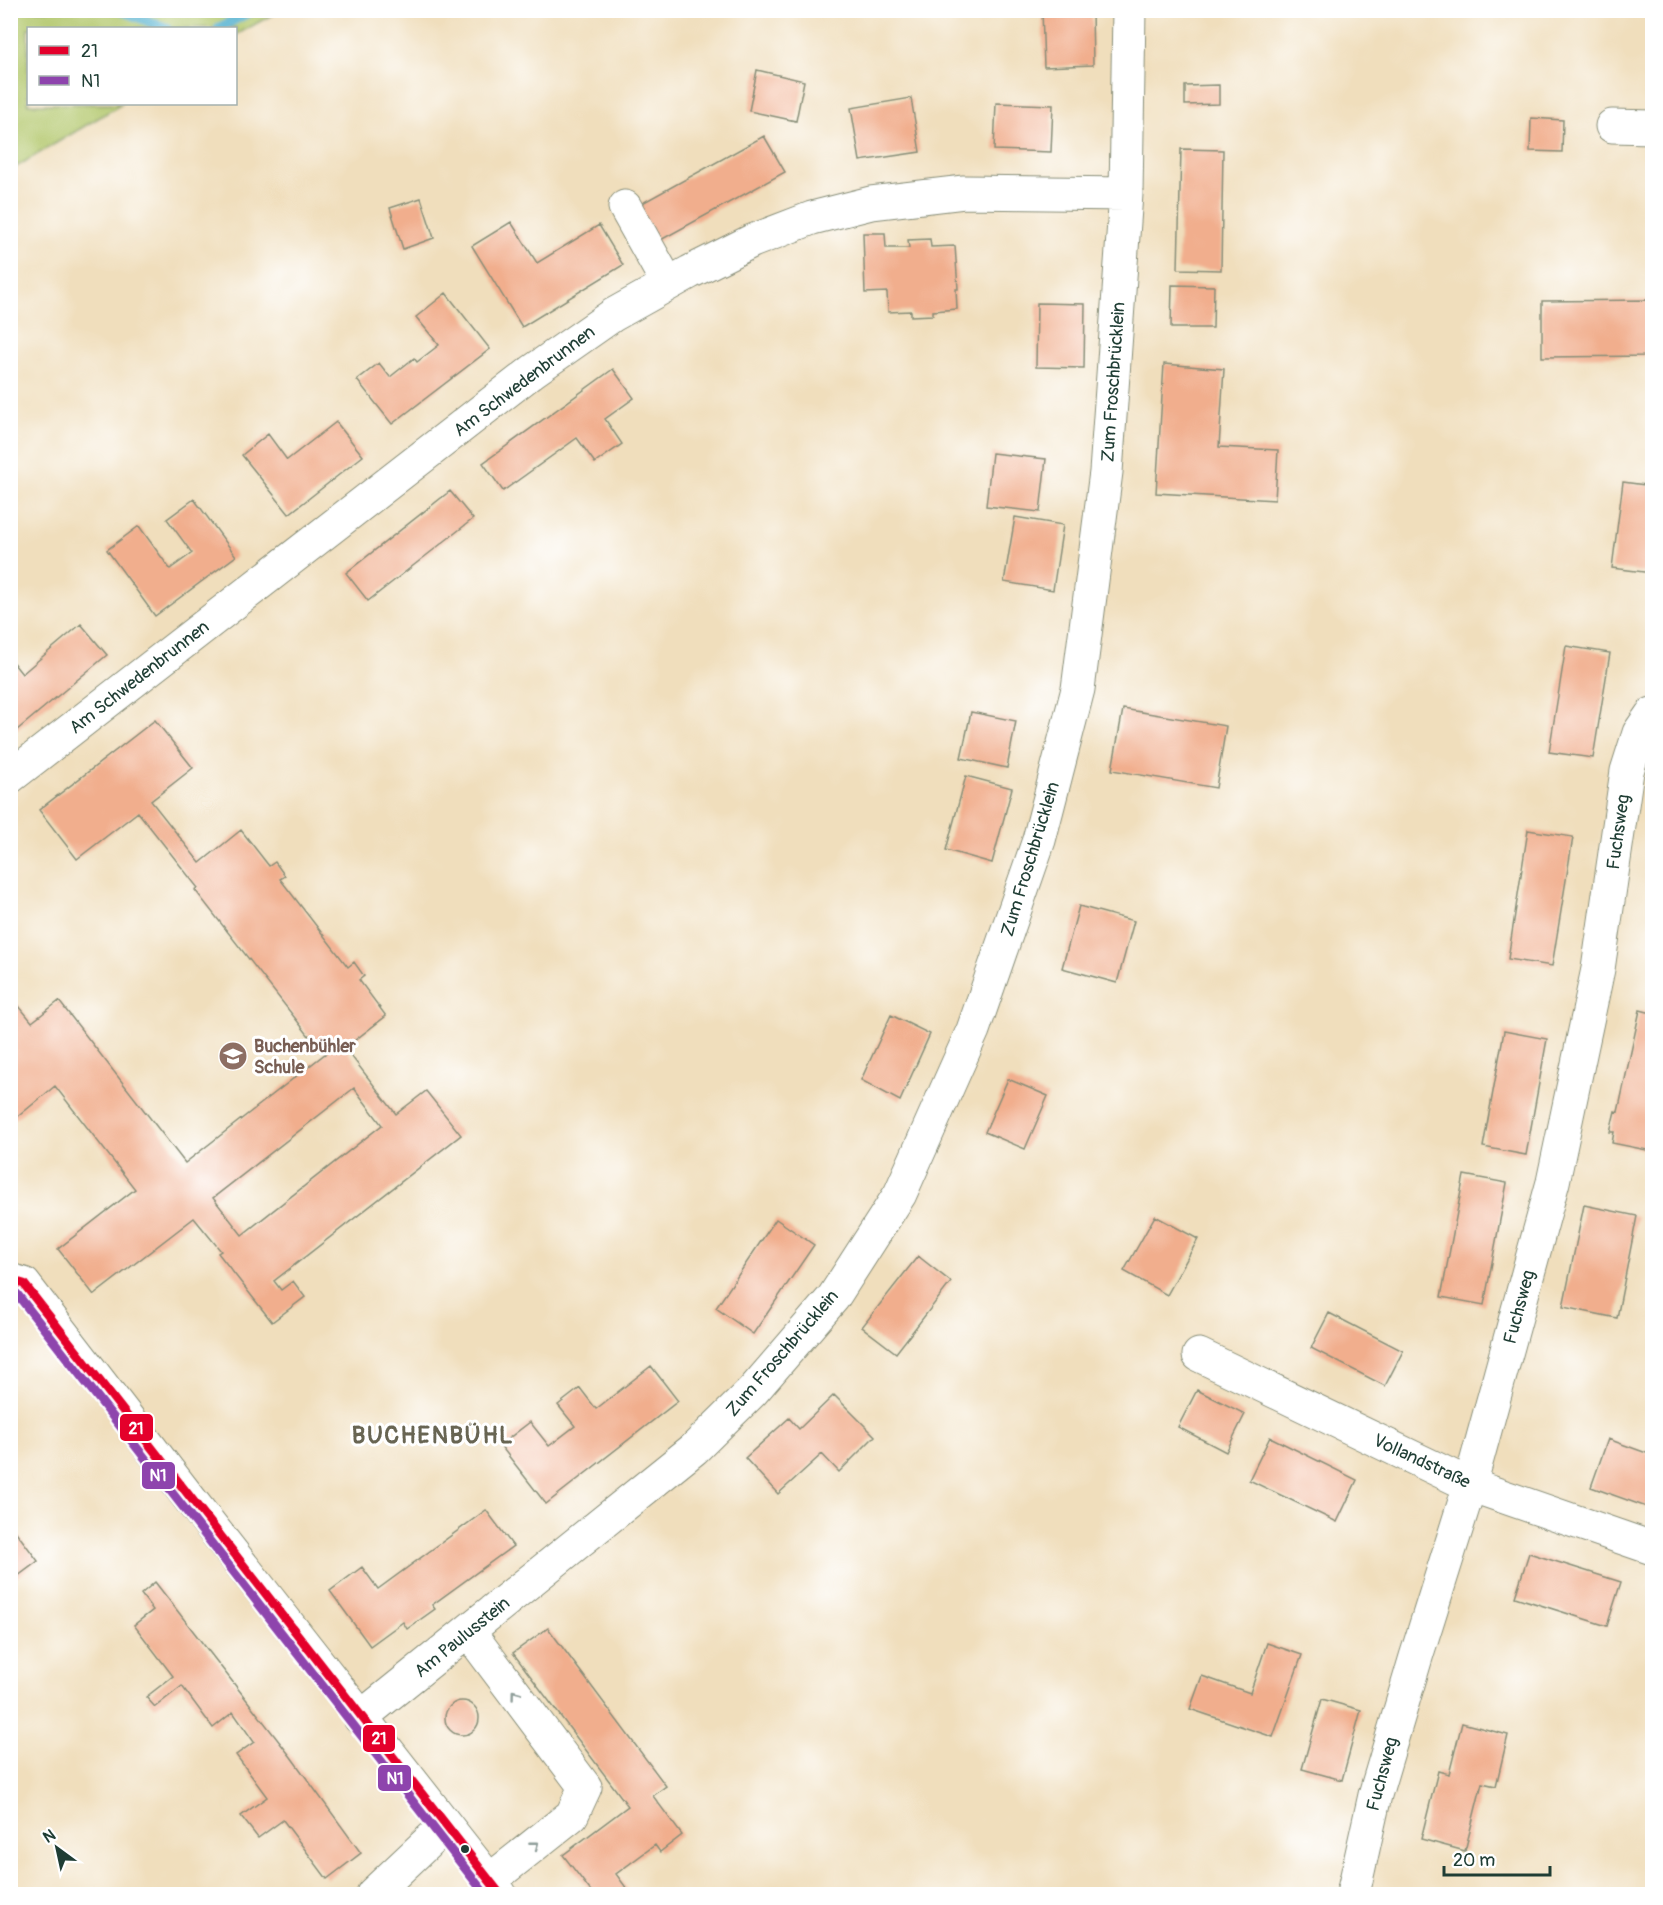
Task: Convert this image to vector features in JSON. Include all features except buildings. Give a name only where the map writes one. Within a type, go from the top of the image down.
[{"type":"street","name":"Zum Froschbrücklein","points":[[563,1555],[694,1449],[752,1392],[833,1298],[900,1194],[973,1030],[1039,840],[1078,689],[1106,471],[1126,194],[1129,10]]},
{"type":"street","points":[[1612,126],[1653,127]]},
{"type":"street","name":"Am Schwedenbrunnen","points":[[10,777],[533,371],[613,315],[668,284],[752,241],[812,218],[871,203],[964,192],[1126,194]]},
{"type":"street","points":[[625,207],[668,284]]},
{"type":"street","name":"Fuchsweg","points":[[1353,1894],[1375,1795],[1470,1485],[1553,1182],[1598,969],[1627,771],[1639,734],[1653,714]]},
{"type":"street","points":[[10,1280],[24,1284],[192,1503],[494,1888],[572,1815],[585,1787],[468,1631]]},
{"type":"street","name":"Vollandstraße","points":[[1199,1354],[1470,1485],[1653,1548]]},
{"type":"street","name":"Am Paulusstein","points":[[360,1718],[563,1555]]},
{"type":"street","points":[[373,1894],[445,1826]]},
{"type":"green space","points":[[11,10],[279,11],[237,34],[237,27],[27,27],[27,105],[120,105],[11,170]]},
{"type":"waterway","points":[[120,10],[163,27]]},
{"type":"waterway","points":[[221,27],[253,10]]},
{"type":"transit line","name":"21","points":[[10,1280],[24,1284],[500,1894]]},
{"type":"transit line","name":"N1","points":[[10,1293],[17,1294],[485,1894]]},
{"type":"place","name":"Buchenbühler Schule","points":[[233,1056]]},
{"type":"district","name":"BUCHENBÜHL","points":[[433,1435]]}]
